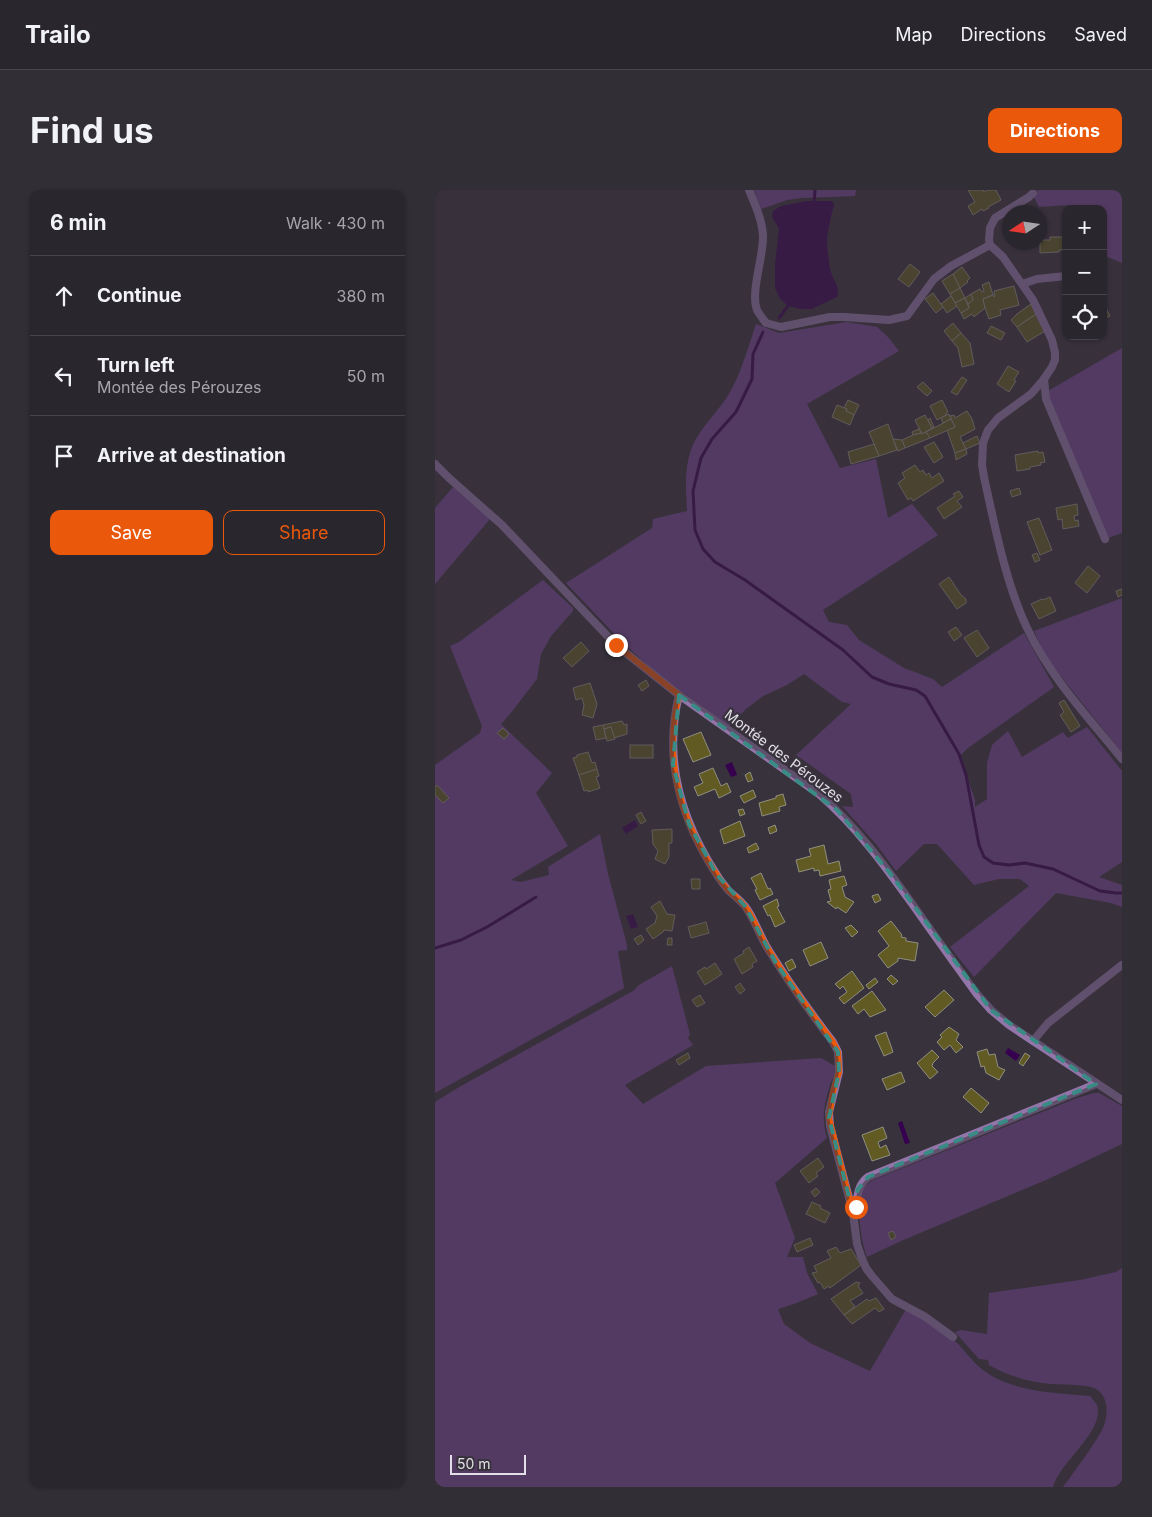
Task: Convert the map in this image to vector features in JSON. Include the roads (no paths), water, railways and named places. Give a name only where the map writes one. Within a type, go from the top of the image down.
[{"type":"street","points":[[749,190],[758,212],[763,235],[761,261],[755,292],[757,309],[766,323],[781,327],[830,317],[889,320],[907,316],[935,280],[951,266],[990,245]]},
{"type":"street","points":[[1033,193],[995,218],[989,236],[990,245],[1003,257],[1033,300],[1054,346],[1055,360],[1044,379],[1031,394],[998,418],[988,430],[983,443],[982,465],[1003,556],[1018,607],[1028,630],[1050,669],[1122,759]]},
{"type":"street","points":[[1022,284],[1037,279],[1062,276]]},
{"type":"street","points":[[1044,379],[1046,399],[1105,539]]},
{"type":"street","points":[[1031,394],[1046,399]]},
{"type":"street","name":"Montée des Pérouzes","points":[[435,464],[502,525],[616,645],[679,695],[819,794],[837,810],[857,831],[889,872],[976,993],[991,1010],[1009,1025],[1122,1100]]},
{"type":"street","points":[[679,695],[675,708],[673,765],[678,790],[696,840],[727,889],[745,906],[777,963],[833,1042],[838,1052],[839,1072],[833,1092],[829,1118],[853,1213],[857,1244],[866,1268],[892,1299],[924,1316],[953,1337]]},
{"type":"street","points":[[1033,1041],[1047,1023],[1122,965]]},
{"type":"street","points":[[853,1213],[856,1207],[858,1189],[867,1177],[1096,1084]]},
{"type":"waterway","points":[[814,204],[815,190]]},
{"type":"waterway","points":[[779,318],[789,302]]},
{"type":"waterway","points":[[763,332],[753,354],[752,379],[736,412],[712,439],[701,458],[693,491],[695,530],[703,549],[715,562],[745,580],[843,650],[872,677],[889,684],[916,690],[925,696],[959,754],[966,775],[979,845],[984,857],[993,863],[1009,865],[1025,863],[1053,869],[1100,891],[1122,893]]},
{"type":"waterway","points":[[435,948],[461,940],[487,927],[536,897]]}]
